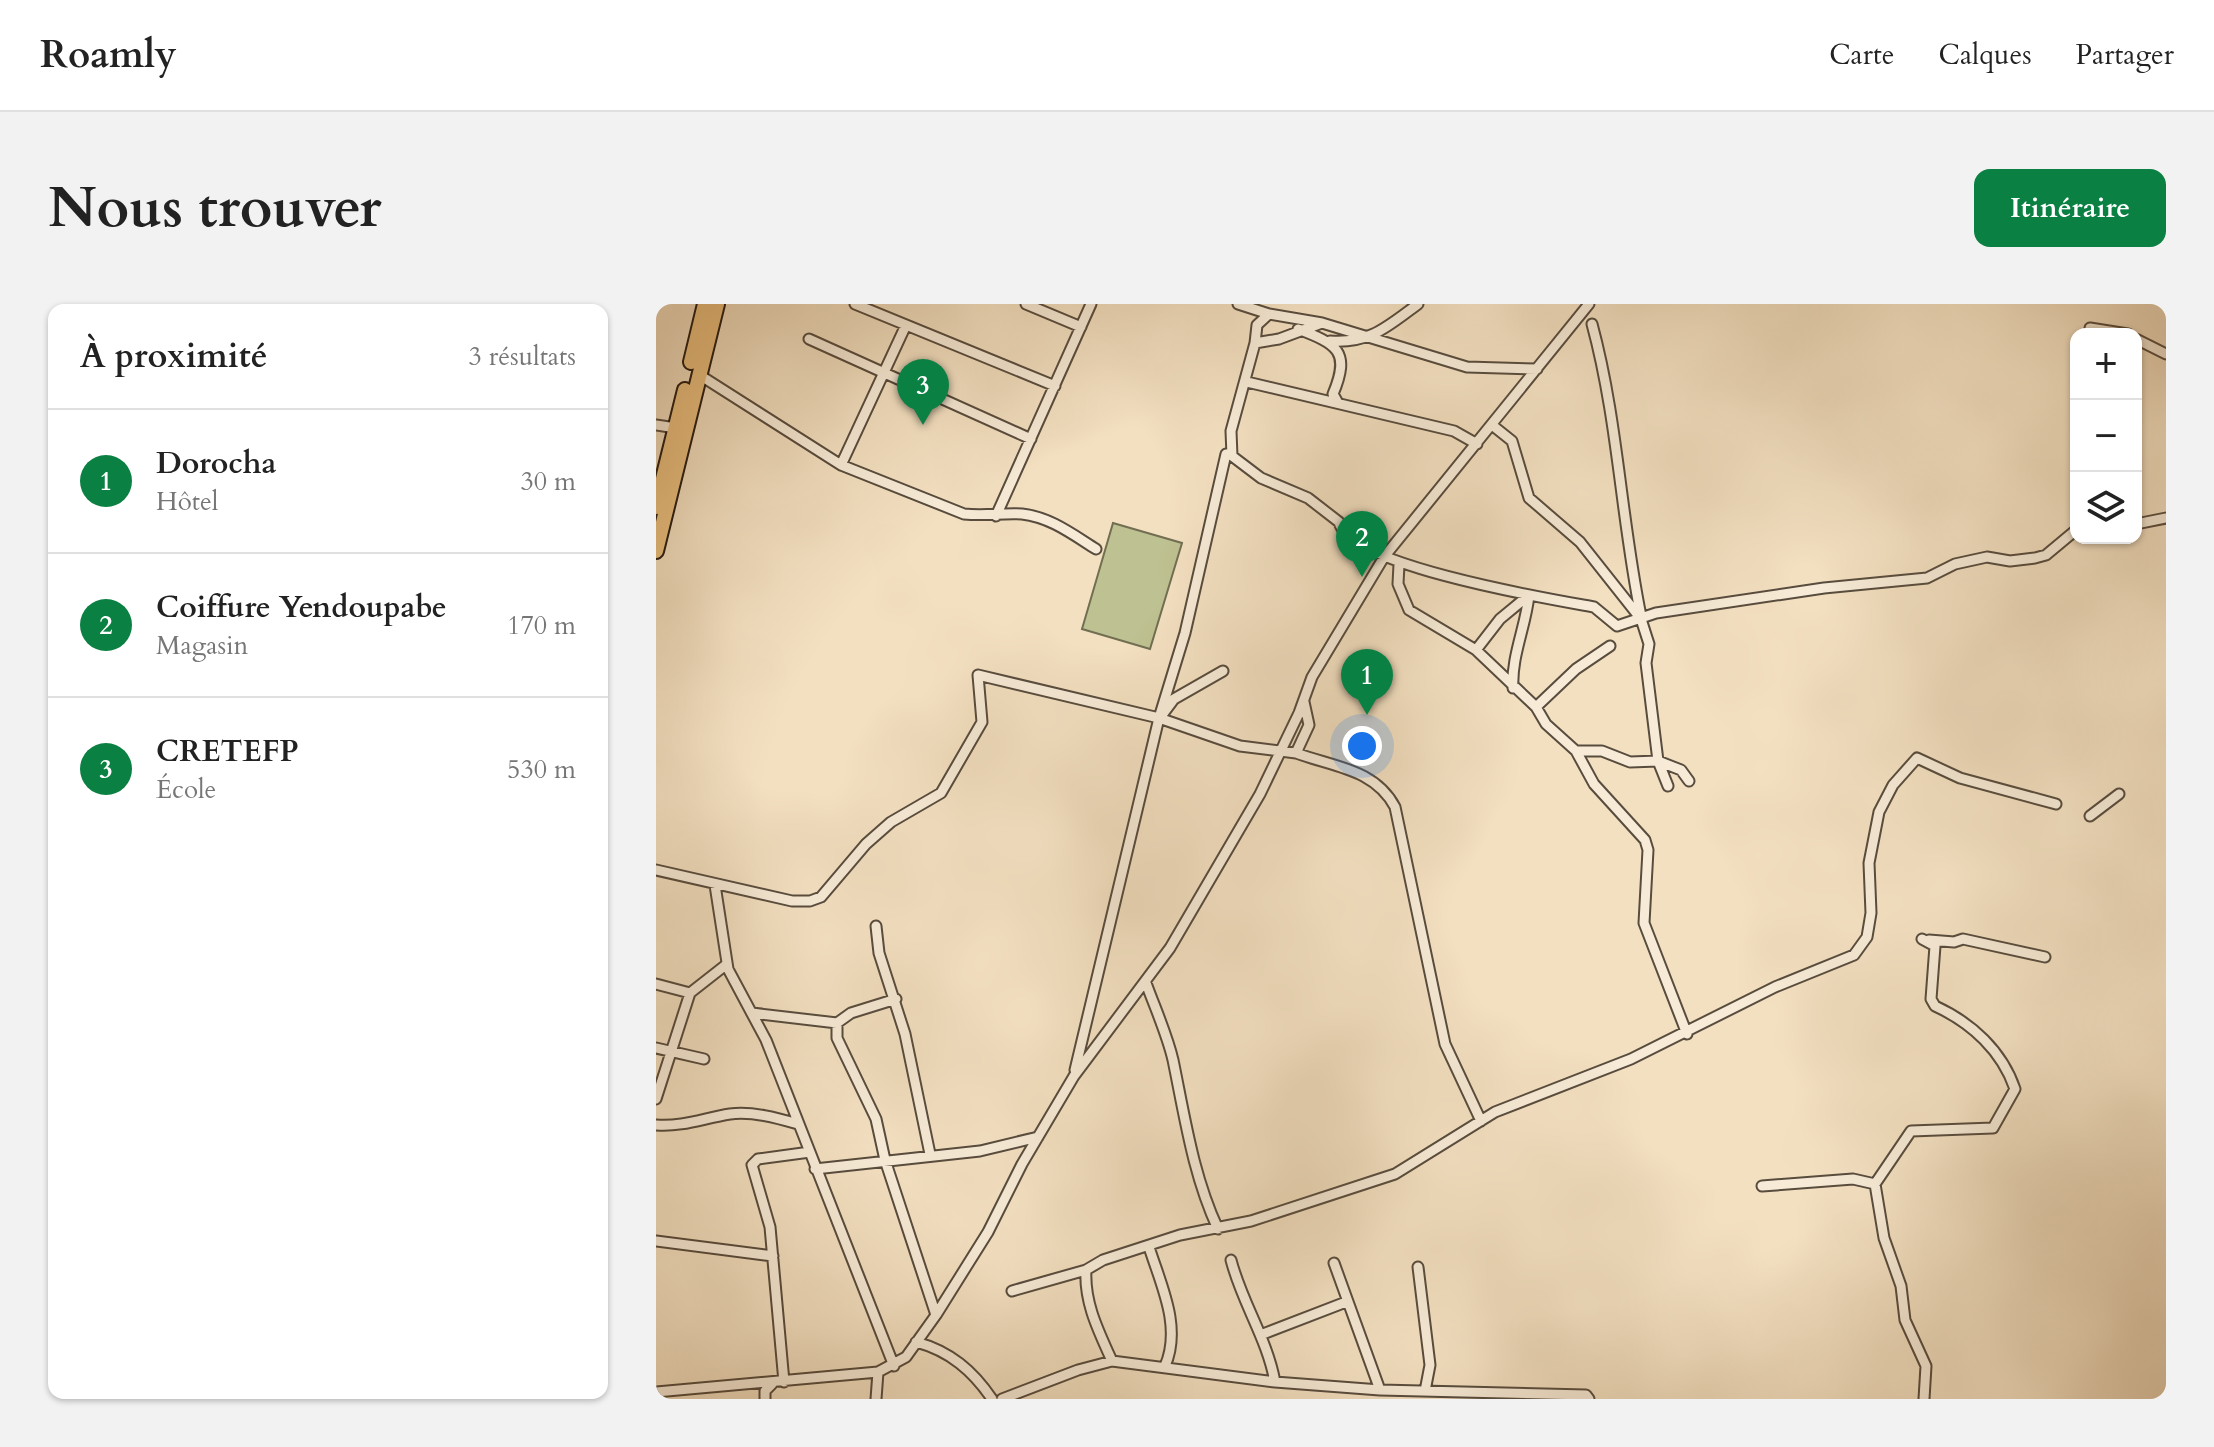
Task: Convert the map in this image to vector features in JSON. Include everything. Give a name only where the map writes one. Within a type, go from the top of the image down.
[{"type":"highway","points":[[656,551],[694,373],[705,304]]},
{"type":"highway","points":[[656,507],[676,428],[717,304]]},
{"type":"street","points":[[855,304],[1055,386]]},
{"type":"street","points":[[1026,304],[1081,327]]},
{"type":"street","points":[[996,516],[1091,304]]},
{"type":"street","points":[[1238,304],[1269,314],[1322,323],[1467,367],[1537,369]]},
{"type":"street","points":[[1298,329],[1330,341],[1349,343],[1382,333],[1418,304]]},
{"type":"street","points":[[656,1392],[772,1384],[878,1372],[906,1357],[988,1232],[1074,1076],[1170,948],[1245,820],[1282,749],[1312,677],[1384,557],[1589,304]]},
{"type":"street","points":[[1269,314],[1257,325],[1247,382],[1231,431],[1232,456],[1261,478],[1308,498],[1339,522],[1341,529],[1355,542],[1399,564],[1594,607],[1617,626],[1656,613],[1824,588],[1927,578],[1955,564],[1987,557],[2010,561],[2035,558],[2046,555],[2070,535]]},
{"type":"street","points":[[1255,343],[1279,339],[1298,329],[1322,323]]},
{"type":"street","points":[[1592,324],[1605,375],[1626,512],[1629,560],[1649,644],[1646,663],[1658,761],[1668,786]]},
{"type":"street","points":[[841,465],[906,325]]},
{"type":"street","points":[[809,339],[1031,439]]},
{"type":"street","points":[[1330,341],[1340,353],[1342,368],[1333,394],[1338,403]]},
{"type":"street","points":[[2142,342],[2166,354]]},
{"type":"street","points":[[694,373],[841,465],[937,506],[964,514],[1022,514],[1050,520],[1096,549]]},
{"type":"street","points":[[1247,382],[1454,431],[1477,444]]},
{"type":"street","points":[[656,425],[676,428]]},
{"type":"street","points":[[1492,425],[1512,441],[1529,498],[1580,542],[1641,619]]},
{"type":"street","points":[[1074,1076],[1159,718],[1185,633],[1226,454]]},
{"type":"street","points":[[2142,523],[2166,518]]},
{"type":"street","points":[[1399,564],[1398,584],[1409,610],[1476,650],[1536,707],[1546,724],[1576,751],[1594,784],[1645,840],[1644,923],[1652,951],[1687,1034]]},
{"type":"street","points":[[1476,650],[1500,619],[1529,595]]},
{"type":"street","points":[[1513,688],[1512,670],[1526,621],[1529,595]]},
{"type":"street","points":[[1536,707],[1576,669],[1610,646]]},
{"type":"street","points":[[1159,718],[1174,699],[1223,671]]},
{"type":"street","points":[[656,870],[792,901],[810,901],[821,897],[866,844],[891,822],[941,793],[982,722],[978,675],[1159,718],[1240,746],[1296,753],[1369,777],[1386,789],[1395,807],[1445,1044],[1481,1121]]},
{"type":"street","points":[[1296,753],[1309,725],[1304,702]]},
{"type":"street","points":[[1576,751],[1602,751],[1630,762],[1658,761],[1681,770],[1689,781]]},
{"type":"street","points":[[1012,1291],[1086,1270],[1103,1260],[1180,1235],[1218,1229],[1395,1174],[1481,1121],[1687,1034],[1775,987],[1854,955],[1862,947],[1871,913],[1869,863],[1879,812],[1893,785],[1917,758],[1971,781],[2056,804]]},
{"type":"street","points":[[2090,816],[2119,794]]},
{"type":"street","points":[[715,885],[727,964],[752,1013],[855,1259],[894,1366]]},
{"type":"street","points":[[876,926],[879,953],[896,999],[930,1154]]},
{"type":"street","points":[[1924,1399],[1926,1366],[1905,1320],[1901,1286],[1884,1238],[1875,1184],[1911,1131],[1993,1128],[2015,1089],[2005,1060],[1956,1016],[1935,1006],[1931,999],[1935,946],[1922,939],[1954,942],[1963,939],[2045,957]]},
{"type":"street","points":[[656,1099],[674,1052],[690,993],[727,964]]},
{"type":"street","points":[[1146,983],[1172,1056],[1186,1135],[1203,1198],[1218,1229]]},
{"type":"street","points":[[656,984],[690,993]]},
{"type":"street","points":[[752,1013],[837,1023],[851,1013],[896,999]]},
{"type":"street","points":[[837,1023],[837,1038],[876,1119],[885,1160],[936,1315]]},
{"type":"street","points":[[656,1048],[704,1059]]},
{"type":"street","points":[[656,1125],[688,1125],[731,1113],[748,1113],[798,1124]]},
{"type":"street","points":[[815,1169],[930,1154],[980,1151],[1038,1137]]},
{"type":"street","points":[[784,1382],[773,1256],[764,1199],[752,1165],[758,1159],[810,1152]]},
{"type":"street","points":[[1762,1186],[1853,1179],[1875,1184]]},
{"type":"street","points":[[656,1241],[773,1256]]},
{"type":"street","points":[[1149,1247],[1171,1315],[1170,1355],[1165,1366]]},
{"type":"street","points":[[1231,1260],[1250,1314],[1263,1334],[1275,1382]]},
{"type":"street","points":[[1334,1263],[1380,1390]]},
{"type":"street","points":[[1418,1267],[1430,1365],[1425,1391]]},
{"type":"street","points":[[1086,1270],[1096,1327],[1112,1361]]},
{"type":"street","points":[[1263,1334],[1346,1302]]},
{"type":"street","points":[[916,1342],[951,1356],[978,1379],[992,1399]]},
{"type":"street","points":[[1002,1399],[1078,1370],[1112,1361],[1275,1382],[1380,1390],[1586,1395],[1589,1399]]},
{"type":"street","points":[[876,1399],[878,1372]]},
{"type":"street","points":[[765,1399],[765,1391],[772,1384]]},
{"type":"green space","points":[[1113,523],[1182,543],[1150,649],[1082,629]]},
{"type":"place","name":"CRETEFP","points":[[923,425]]},
{"type":"place","name":"Coiffure Yendoupabe","points":[[1362,577]]},
{"type":"place","name":"Dorocha","points":[[1367,715]]}]
